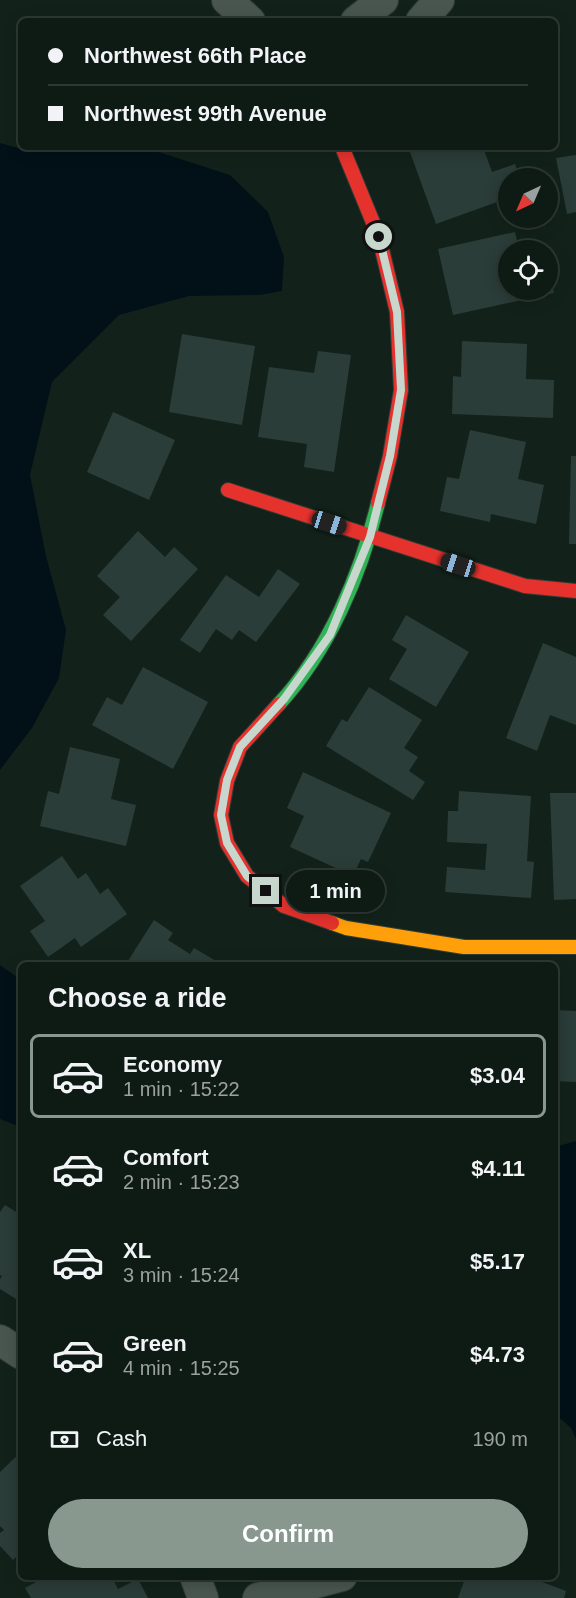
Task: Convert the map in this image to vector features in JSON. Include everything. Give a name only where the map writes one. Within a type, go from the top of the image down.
[{"type":"street","points":[[227,0],[247,18]]},
{"type":"street","points":[[360,18],[384,0]]},
{"type":"street","points":[[423,18],[439,0]]},
{"type":"street","points":[[343,150],[379,237],[397,312],[401,390],[390,456],[370,537],[330,635],[284,699],[240,747],[227,780],[221,815],[227,843],[247,876],[284,906],[346,928],[464,947],[576,946]]},
{"type":"street","points":[[228,490],[525,586],[576,591]]},
{"type":"street","points":[[0,1340],[18,1352]]},
{"type":"street","points":[[196,1580],[203,1598]]},
{"type":"street","points":[[258,1598],[327,1580]]},
{"type":"shaded area","points":[[0,143],[18,148],[18,150],[152,150],[230,175],[268,212],[284,257],[282,291],[259,295],[189,296],[119,315],[52,382],[30,475],[46,556],[66,630],[59,678],[32,728],[0,770]]},
{"type":"shaded area","points":[[0,965],[18,978],[18,1126],[0,1119]]},
{"type":"shaded area","points":[[576,1141],[576,1439],[571,1428],[558,1417],[558,1146]]},
{"type":"building","points":[[416,150],[484,150],[492,172],[498,170],[498,202],[436,224],[410,152]]},
{"type":"building","points":[[576,155],[576,212],[567,214],[556,158]]},
{"type":"building","points":[[515,164],[516,168],[504,168]]},
{"type":"building","points":[[515,232],[517,240],[498,240],[498,300],[522,300],[453,315],[438,249]]},
{"type":"building","points":[[182,334],[255,346],[242,425],[169,412]]},
{"type":"building","points":[[462,341],[527,344],[526,379],[554,380],[553,418],[452,414],[453,376],[461,377]]},
{"type":"building","points":[[318,351],[351,355],[334,472],[304,467],[307,444],[258,437],[269,367],[314,373]]},
{"type":"building","points":[[113,412],[175,440],[149,500],[87,472]]},
{"type":"building","points":[[470,430],[526,442],[518,479],[544,485],[536,524],[491,514],[490,522],[440,511],[447,477],[459,479]]},
{"type":"building","points":[[571,456],[576,456],[576,544],[569,544]]},
{"type":"building","points":[[138,531],[165,557],[174,547],[198,569],[131,641],[103,615],[120,597],[97,576]]},
{"type":"building","points":[[278,569],[300,584],[256,642],[239,630],[232,640],[216,629],[200,653],[180,640],[226,575],[259,597]]},
{"type":"building","points":[[406,615],[469,652],[436,707],[389,679],[407,649],[392,640]]},
{"type":"building","points":[[543,643],[576,657],[576,725],[550,715],[537,751],[506,738]]},
{"type":"building","points":[[143,667],[208,702],[173,769],[92,725],[107,697],[122,705]]},
{"type":"building","points":[[369,687],[422,720],[404,748],[418,757],[409,771],[425,782],[413,800],[326,746],[342,719],[347,722]]},
{"type":"building","points":[[70,747],[120,759],[111,799],[136,805],[126,846],[40,826],[48,791],[59,794]]},
{"type":"building","points":[[303,772],[391,813],[368,862],[361,859],[353,876],[290,847],[304,816],[287,808]]},
{"type":"building","points":[[459,791],[531,796],[527,861],[534,862],[531,898],[445,892],[447,867],[485,870],[487,844],[447,842],[448,811],[458,811]]},
{"type":"building","points":[[550,793],[576,793],[576,899],[554,900]]},
{"type":"building","points":[[62,856],[78,879],[86,873],[100,894],[108,888],[127,914],[81,947],[75,938],[48,957],[30,931],[45,921],[20,886]]},
{"type":"building","points":[[154,920],[173,933],[168,940],[190,954],[194,948],[218,962],[127,962]]},
{"type":"building","points":[[558,1010],[576,1011],[576,1082],[558,1081]]},
{"type":"building","points":[[5,1205],[18,1213],[18,1300],[0,1289],[2,1276],[0,1275],[0,1212]]},
{"type":"building","points":[[18,1455],[18,1555],[13,1560],[0,1546],[0,1533],[4,1530],[0,1526],[0,1472]]},
{"type":"building","points":[[40,1580],[114,1580],[118,1589],[139,1580],[148,1598],[31,1598],[25,1588]]},
{"type":"building","points":[[465,1580],[537,1580],[566,1591],[564,1598],[458,1598]]},
{"type":"traffic: fast","points":[[279,704],[313,660],[341,610],[362,557],[378,503]]},
{"type":"traffic: slow","points":[[332,923],[346,928],[464,947],[576,947]]},
{"type":"traffic: jam","points":[[343,150],[379,237],[397,312],[401,390],[390,456],[378,503]]},
{"type":"traffic: jam","points":[[228,490],[525,586],[576,591]]},
{"type":"traffic: jam","points":[[279,704],[240,747],[227,781],[221,815],[227,843],[247,876],[284,906],[332,923]]},
{"type":"route","points":[[266,891],[247,876],[227,843],[221,815],[227,780],[240,747],[284,699],[330,635],[370,537],[390,456],[401,390],[397,312],[379,237]]}]
